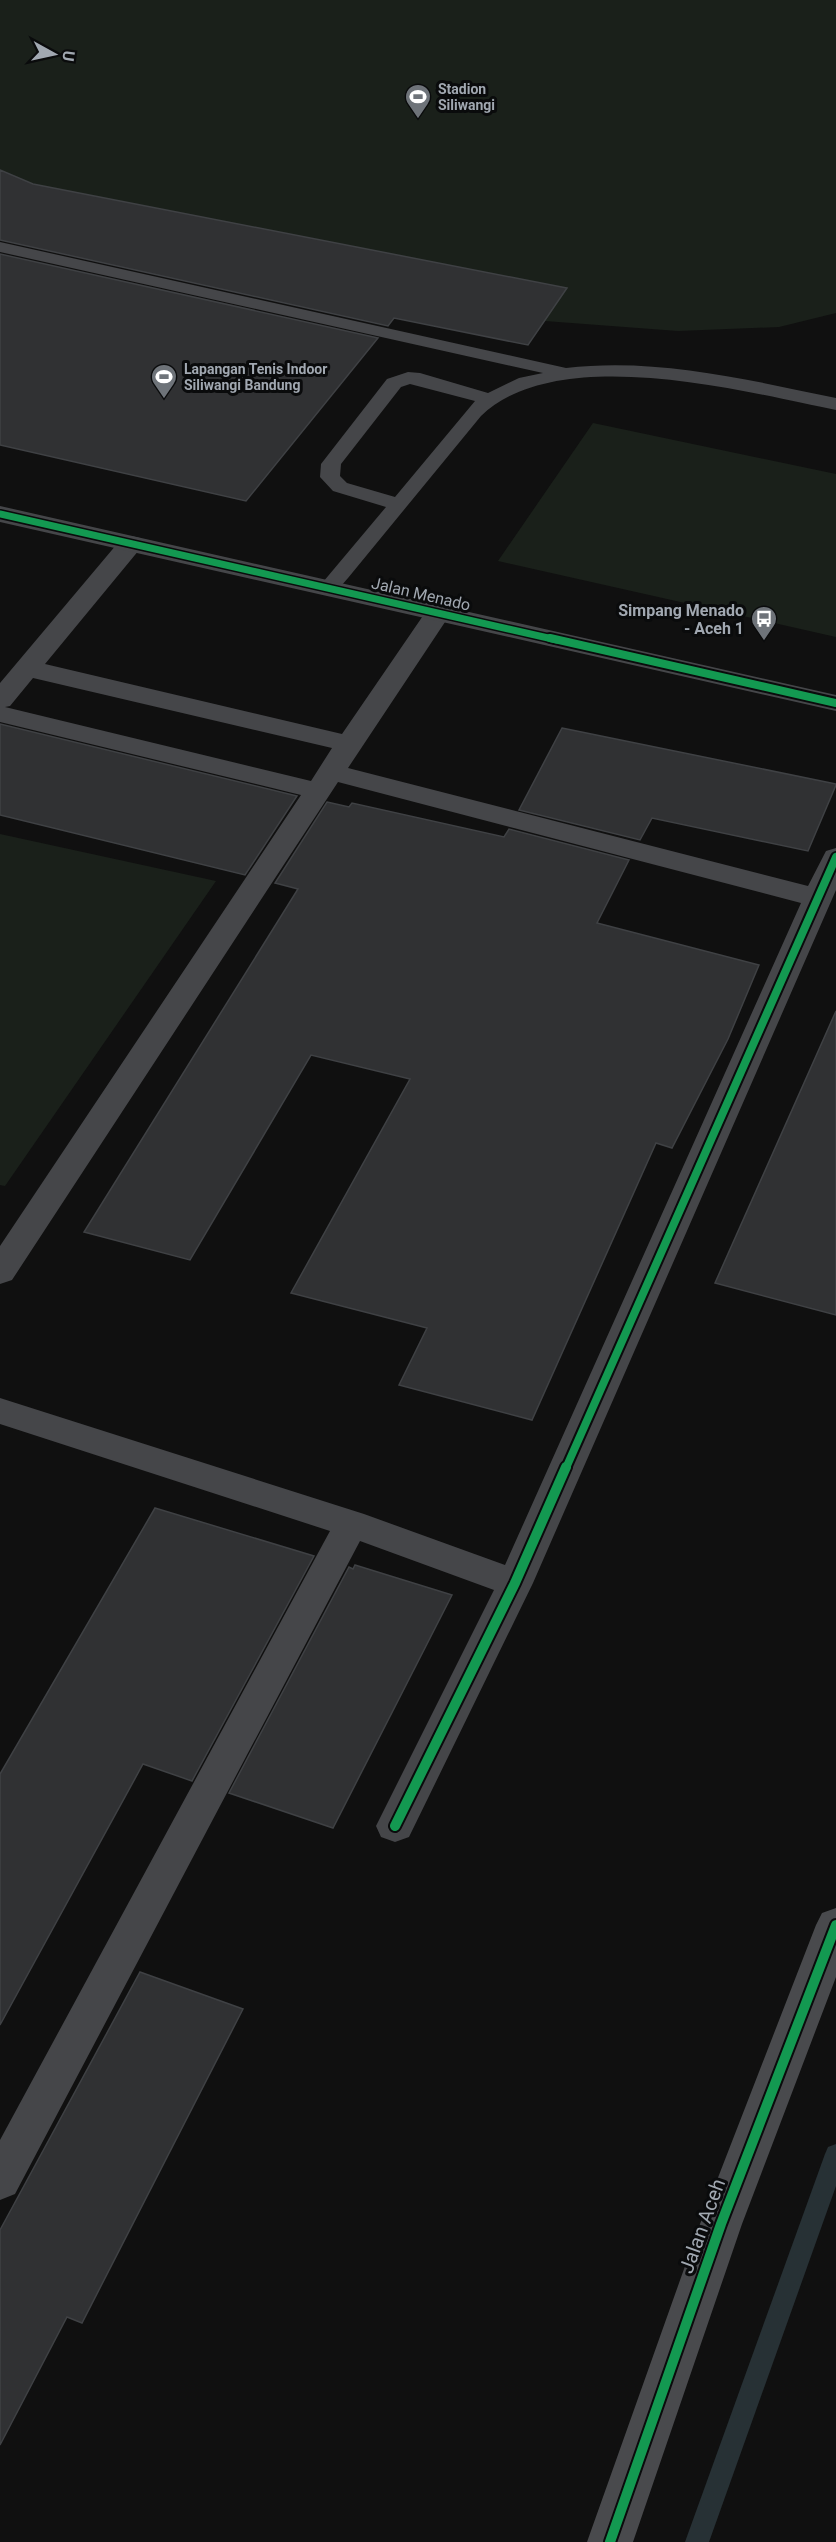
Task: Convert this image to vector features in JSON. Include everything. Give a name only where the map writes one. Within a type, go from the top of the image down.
[{"type":"main road","name":"Jalan Aceh","points":[[610,2542],[721,2224],[836,1925]]},
{"type":"street","name":"Jalan Menado","points":[[0,514],[836,703]]},
{"type":"street","points":[[0,700],[131,544]]},
{"type":"street","points":[[0,1272],[438,613]]},
{"type":"street","points":[[27,668],[350,744]]},
{"type":"street","points":[[0,714],[325,782],[818,898]]},
{"type":"street","points":[[395,1826],[515,1583],[836,857]]},
{"type":"street","points":[[0,1411],[351,1524],[515,1583]]},
{"type":"street","points":[[0,2181],[351,1524]]},
{"type":"lane","points":[[0,247],[564,372]]},
{"type":"lane","points":[[328,588],[488,399],[533,378],[564,372],[634,372],[676,375],[836,404]]},
{"type":"lane","points":[[399,505],[340,487],[330,477],[331,464],[394,383],[408,378],[420,379],[488,399]]},
{"type":"shaded area","name":"Stadion Siliwangi","points":[[0,0],[836,0],[836,313],[779,327],[678,331],[545,321],[528,345],[0,239]]},
{"type":"shaded area","points":[[593,423],[836,474],[836,637],[498,561]]},
{"type":"shaded area","points":[[0,834],[216,881],[5,1186],[0,1185]]},
{"type":"building","points":[[0,170],[33,184],[567,288],[528,345],[394,318],[388,326],[0,240]]},
{"type":"building","name":"Lapangan Tenis Indoor Siliwangi Bandung","points":[[0,254],[378,338],[246,501],[0,445]]},
{"type":"building","points":[[0,724],[297,796],[245,875],[0,815]]},
{"type":"building","points":[[562,728],[836,785],[808,851],[652,818],[640,840],[519,810]]},
{"type":"building","points":[[327,802],[349,807],[352,803],[504,837],[509,829],[629,860],[597,923],[759,965],[728,1039],[672,1148],[656,1143],[532,1420],[399,1385],[427,1328],[291,1293],[410,1079],[311,1055],[190,1260],[84,1232],[298,889],[275,883]]},
{"type":"building","points":[[836,1011],[836,1315],[715,1283]]},
{"type":"building","points":[[155,1508],[314,1556],[192,1781],[143,1764],[0,2025],[0,1774]]},
{"type":"building","points":[[355,1565],[452,1595],[333,1828],[229,1793],[349,1567],[353,1569]]},
{"type":"building","points":[[140,1972],[243,2009],[82,2323],[67,2317],[0,2445],[0,2230]]},
{"type":"waterway","points":[[697,2542],[836,2154]]},
{"type":"cycle path","points":[[0,514],[836,703]]},
{"type":"cycle path","points":[[395,1826],[515,1583],[836,857]]},
{"type":"cycle path","points":[[610,2542],[721,2224],[836,1925]]},
{"type":"place","name":"Stadion Siliwangi","points":[[418,120]]},
{"type":"place","name":"Lapangan Tenis Indoor Siliwangi Bandung","points":[[164,400]]},
{"type":"place","name":"Simpang Menado - Aceh 1","points":[[764,642]]}]
